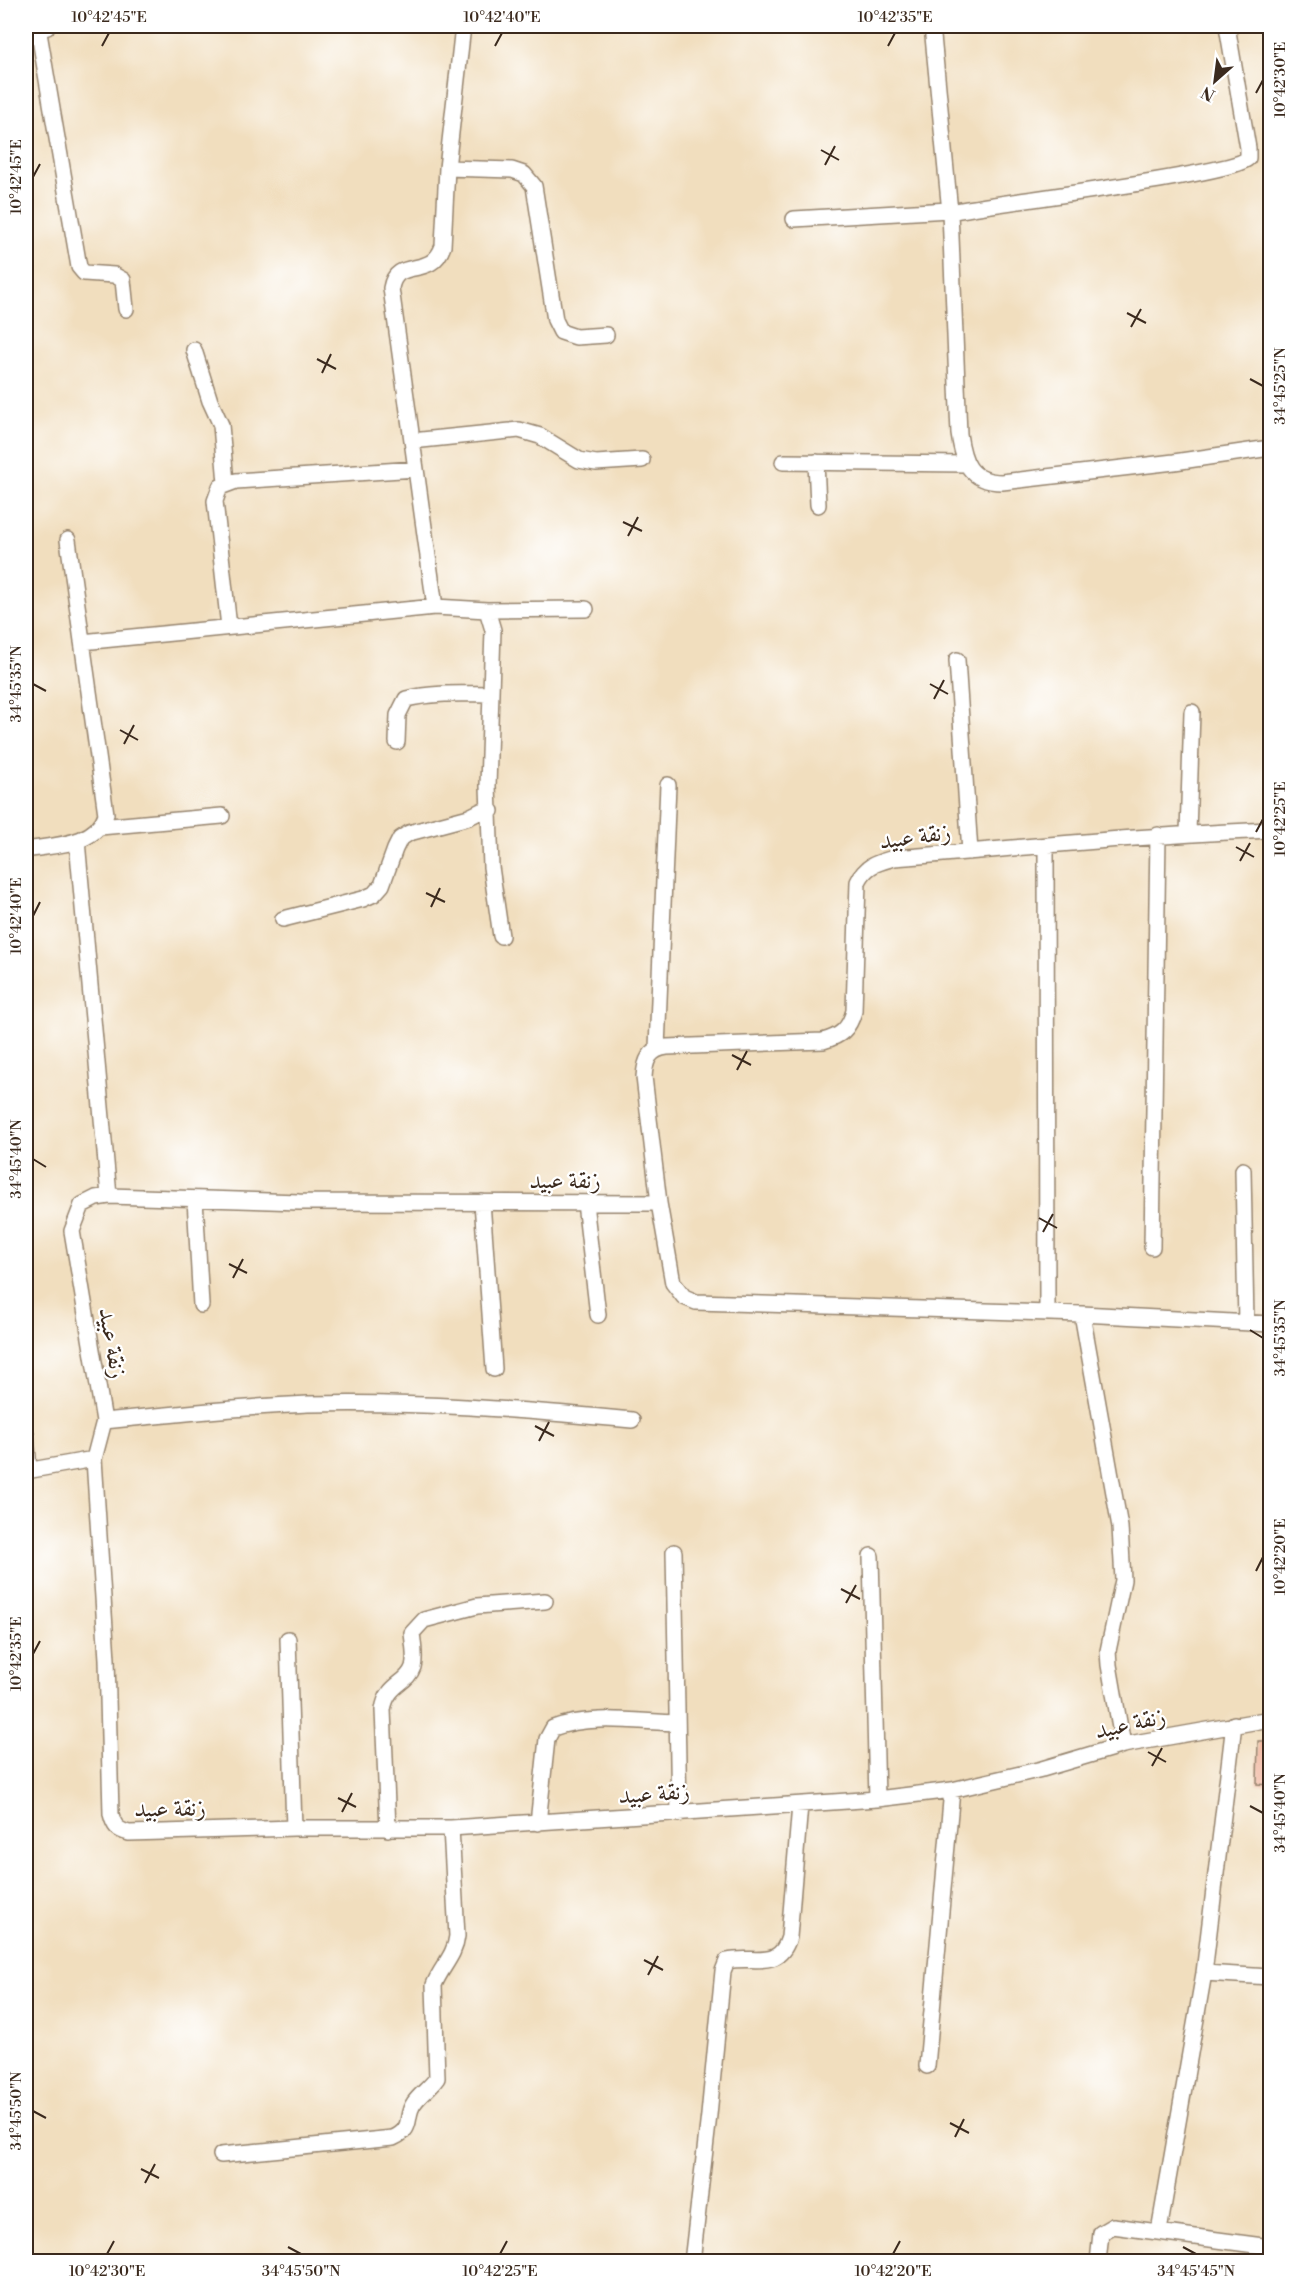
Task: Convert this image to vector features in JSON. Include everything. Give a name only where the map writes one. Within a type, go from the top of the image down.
[{"type":"street","points":[[435,607],[391,288],[399,272],[431,264],[440,254],[445,237],[447,168],[463,26]]},
{"type":"street","points":[[932,26],[949,211],[959,434],[962,456],[966,464],[981,478],[1002,482],[1174,462],[1270,448]]},
{"type":"street","points":[[794,219],[949,211],[1130,184],[1224,168],[1244,162],[1248,158],[1248,148],[1227,26]]},
{"type":"street","points":[[36,27],[79,267],[88,275],[109,274],[119,277],[125,285],[126,309]]},
{"type":"street","points":[[447,168],[512,170],[524,174],[534,186],[555,320],[561,332],[576,337],[606,335]]},
{"type":"street","points":[[194,350],[210,401],[221,424],[226,483]]},
{"type":"street","points":[[412,441],[519,430],[540,436],[579,460],[596,463],[642,459]]},
{"type":"street","points":[[783,462],[966,464]]},
{"type":"street","points":[[816,462],[818,505]]},
{"type":"street","points":[[229,627],[215,501],[220,487],[226,483],[416,469]]},
{"type":"street","points":[[26,850],[77,841],[94,833],[104,821],[105,808],[68,540]]},
{"type":"street","points":[[82,642],[435,607],[487,610],[586,609]]},
{"type":"street","points":[[487,610],[493,630],[489,786],[491,867],[501,936]]},
{"type":"street","points":[[957,660],[970,852]]},
{"type":"street","points":[[398,742],[398,714],[406,699],[452,693],[491,694]]},
{"type":"street","points":[[1188,833],[1192,712]]},
{"type":"street","points":[[668,785],[657,1048],[647,1058],[644,1077],[659,1203],[673,1283],[684,1297],[696,1302],[1082,1314],[1270,1324]]},
{"type":"street","points":[[283,919],[363,899],[374,894],[382,885],[400,839],[409,833],[469,817],[481,811],[491,811]]},
{"type":"street","points":[[100,827],[222,816]]},
{"type":"street","name":"زنقة عبيد","points":[[657,1048],[823,1041],[837,1037],[850,1024],[854,1011],[856,895],[858,882],[864,870],[873,864],[894,858],[1158,835],[1270,830]]},
{"type":"street","points":[[1152,1247],[1158,835]]},
{"type":"street","points":[[77,841],[109,1196]]},
{"type":"street","points":[[1046,846],[1047,1313]]},
{"type":"street","points":[[1243,1170],[1246,1323]]},
{"type":"street","name":"زنقة عبيد","points":[[659,1203],[299,1202],[109,1196],[96,1198],[82,1205],[72,1231],[104,1421],[94,1459],[107,1659],[111,1814],[114,1826],[129,1833],[294,1828],[451,1828],[877,1799],[952,1790],[1042,1769],[1123,1745],[1270,1719]]},
{"type":"street","points":[[195,1199],[201,1305]]},
{"type":"street","points":[[482,1202],[494,1369]]},
{"type":"street","points":[[585,1203],[598,1316]]},
{"type":"street","points":[[1082,1314],[1120,1527],[1122,1580],[1108,1651],[1123,1745]]},
{"type":"street","points":[[104,1421],[239,1408],[310,1404],[502,1408],[632,1420]]},
{"type":"street","points":[[26,1434],[27,1471],[94,1459]]},
{"type":"street","points":[[674,1552],[679,1814]]},
{"type":"street","points":[[871,1556],[877,1799]]},
{"type":"street","points":[[388,1829],[383,1710],[388,1693],[394,1685],[407,1677],[412,1667],[412,1633],[424,1620],[477,1606],[545,1601]]},
{"type":"street","points":[[288,1639],[294,1828]]},
{"type":"street","points":[[538,1823],[547,1739],[553,1728],[564,1724],[590,1721],[677,1723]]},
{"type":"street","points":[[1160,2231],[1204,1974],[1234,1724]]},
{"type":"street","points":[[927,2066],[952,1790]]},
{"type":"street","points":[[692,2262],[724,1965],[727,1961],[732,1960],[770,1959],[781,1955],[786,1947],[789,1937],[800,1805]]},
{"type":"street","points":[[221,2155],[393,2138],[401,2135],[407,2128],[414,2103],[431,2088],[437,2078],[434,1985],[439,1972],[452,1954],[457,1936],[451,1828]]},
{"type":"street","points":[[1204,1974],[1270,1977]]},
{"type":"street","points":[[1098,2262],[1101,2233],[1113,2226],[1270,2247]]},
{"type":"building","points":[[1258,1741],[1270,1741],[1270,1785],[1257,1784]]}]
